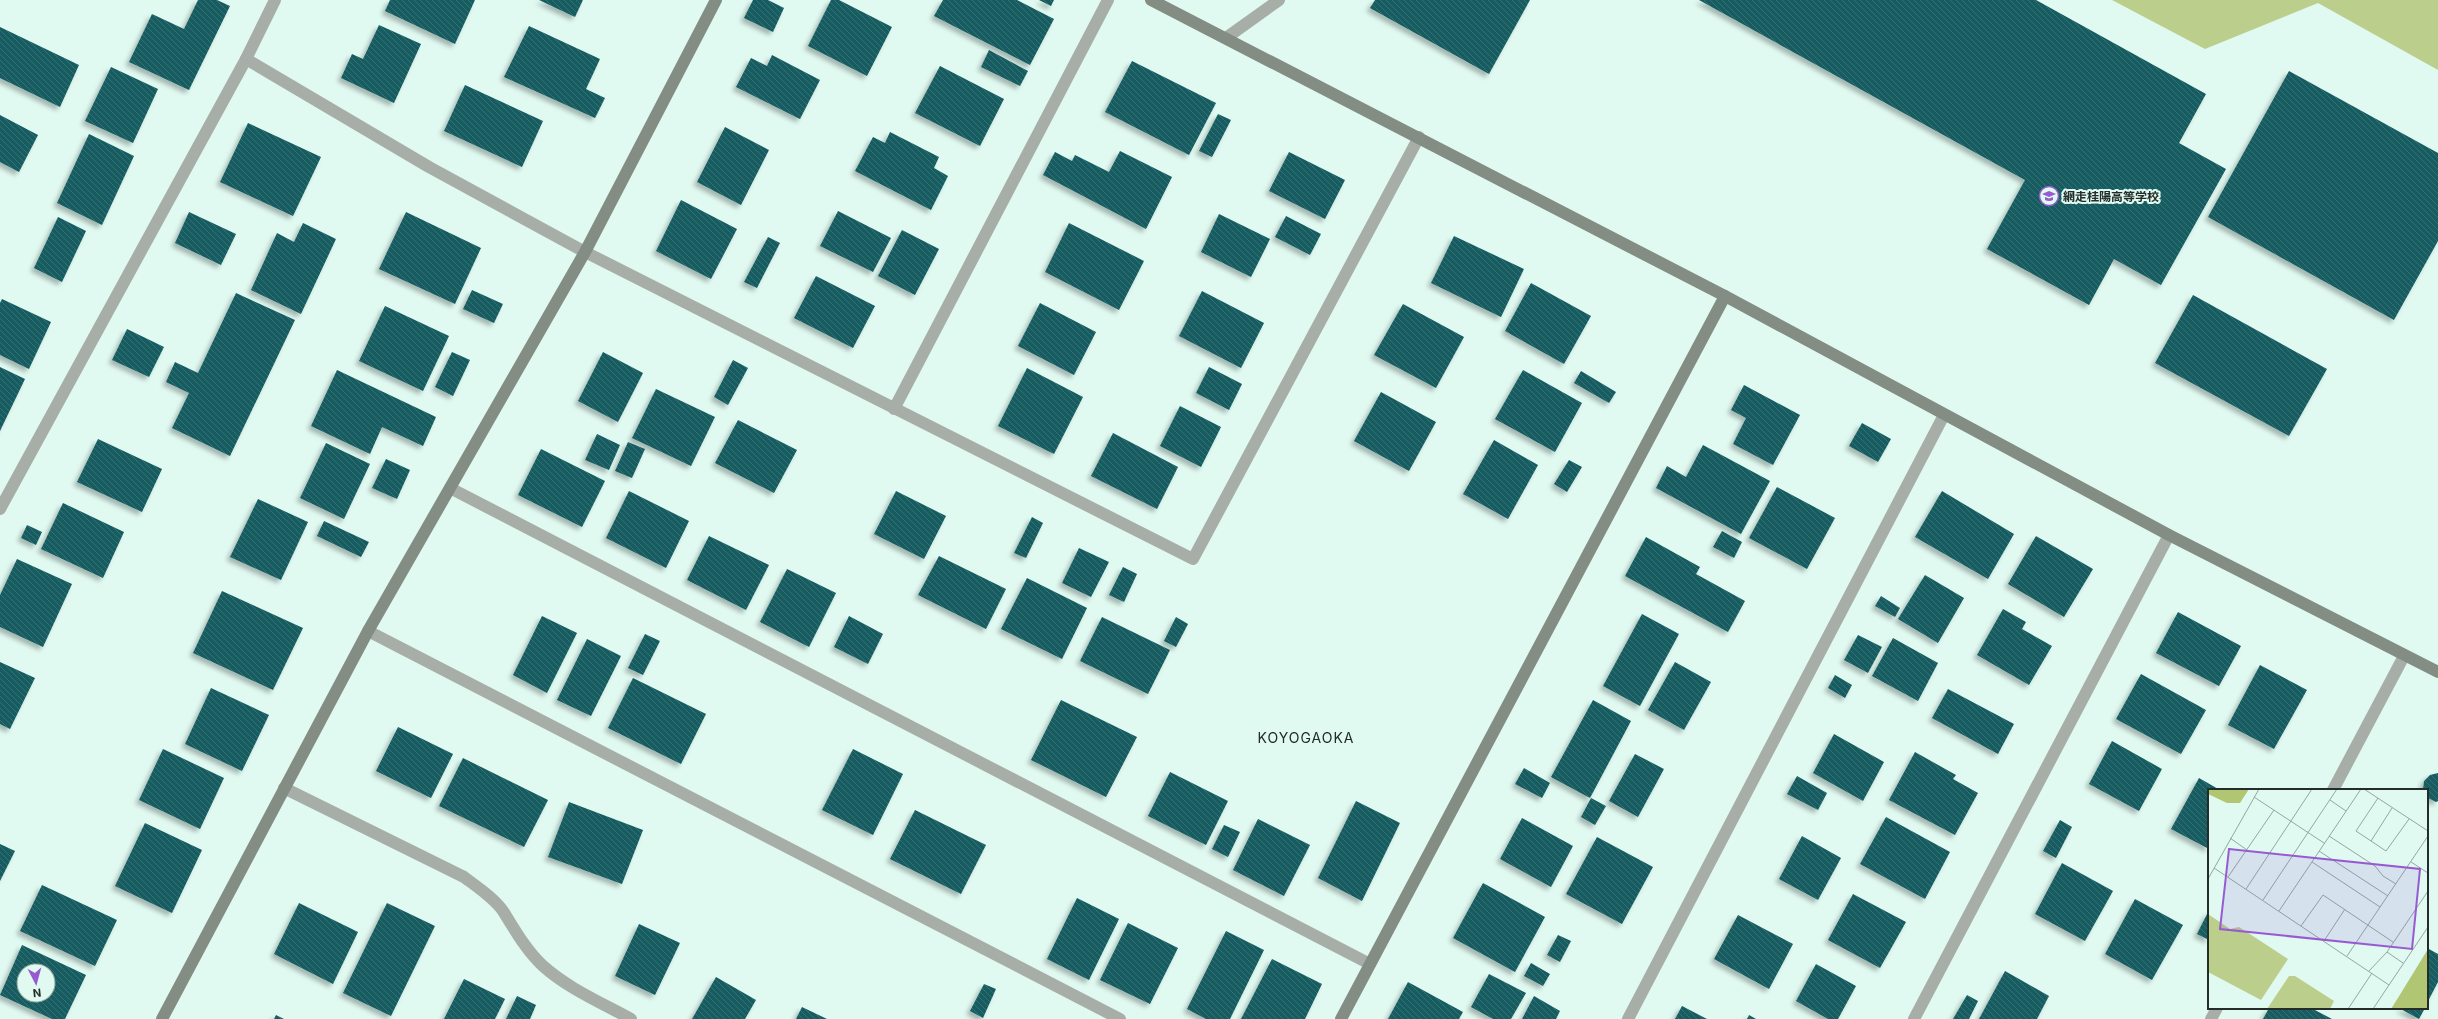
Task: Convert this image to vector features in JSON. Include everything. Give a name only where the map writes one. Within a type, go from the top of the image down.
[{"type":"street","points":[[0,509],[246,59],[275,0]]},
{"type":"street","points":[[162,1019],[368,631],[585,252],[716,0]]},
{"type":"street","points":[[894,409],[1108,0]]},
{"type":"street","points":[[1151,0],[1725,296],[2169,535],[2438,672]]},
{"type":"street","points":[[1226,38],[1279,0]]},
{"type":"street","points":[[246,59],[429,167],[585,252],[1193,560],[1419,137]]},
{"type":"street","points":[[1341,1019],[1725,296]]},
{"type":"street","points":[[1628,1019],[1944,415]]},
{"type":"street","points":[[450,488],[1370,964]]},
{"type":"street","points":[[1914,1019],[2169,535]]},
{"type":"street","points":[[368,631],[1120,1019]]},
{"type":"street","points":[[2334,789],[2404,656]]},
{"type":"street","points":[[284,788],[464,877],[489,896],[503,911],[512,929],[543,966],[577,989],[631,1019]]},
{"type":"street","points":[[2211,1019],[2216,1009]]},
{"type":"green space","points":[[2112,0],[2438,0],[2438,70],[2318,3],[2205,49]]},
{"type":"building","points":[[198,0],[217,0],[230,6],[189,90],[129,62],[152,14],[184,29]]},
{"type":"building","points":[[390,0],[475,0],[455,44],[385,11]]},
{"type":"building","points":[[539,0],[583,0],[575,17]]},
{"type":"building","points":[[753,0],[768,0],[784,8],[773,32],[744,18]]},
{"type":"building","points":[[831,0],[839,0],[892,27],[867,76],[808,46]]},
{"type":"building","points":[[943,0],[1017,0],[1054,19],[1030,65],[934,16]]},
{"type":"building","points":[[1039,0],[1054,0],[1051,6]]},
{"type":"building","points":[[1375,0],[1530,0],[1489,74],[1370,8]]},
{"type":"building","points":[[1699,0],[2036,0],[2206,94],[2179,143],[2226,169],[2161,285],[2114,259],[2089,305],[1987,249],[2025,180]]},
{"type":"building","points":[[379,25],[421,44],[394,103],[341,78],[352,54],[363,59]]},
{"type":"building","points":[[529,26],[600,59],[586,89],[605,98],[595,118],[504,77]]},
{"type":"building","points":[[0,27],[79,65],[60,107],[0,78]]},
{"type":"building","points":[[989,50],[1028,71],[1020,86],[981,67]]},
{"type":"building","points":[[772,55],[820,80],[800,119],[736,87],[751,58],[767,66]]},
{"type":"building","points":[[1132,61],[1216,103],[1189,155],[1105,112]]},
{"type":"building","points":[[940,66],[1004,99],[980,146],[915,113]]},
{"type":"building","points":[[111,67],[158,89],[133,143],[85,121]]},
{"type":"building","points":[[2289,71],[2438,153],[2438,241],[2394,320],[2208,217]]},
{"type":"building","points":[[465,85],[543,121],[522,167],[444,131]]},
{"type":"building","points":[[1218,114],[1231,120],[1212,157],[1199,151]]},
{"type":"building","points":[[0,115],[38,135],[19,172],[0,162]]},
{"type":"building","points":[[248,123],[321,157],[293,216],[220,182]]},
{"type":"building","points":[[725,127],[769,150],[741,205],[697,182]]},
{"type":"building","points":[[890,132],[939,157],[934,168],[948,176],[931,210],[855,171],[873,137],[885,143]]},
{"type":"building","points":[[89,134],[134,156],[102,225],[57,203]]},
{"type":"building","points":[[1120,151],[1172,177],[1146,229],[1043,175],[1055,152],[1072,161],[1075,155],[1109,172]]},
{"type":"building","points":[[1289,152],[1345,180],[1325,219],[1269,191]]},
{"type":"building","points":[[681,200],[737,229],[711,279],[656,251]]},
{"type":"building","points":[[838,211],[891,238],[873,272],[820,246]]},
{"type":"building","points":[[189,212],[236,234],[221,265],[175,243]]},
{"type":"building","points":[[406,212],[481,248],[455,304],[379,269]]},
{"type":"building","points":[[1219,214],[1270,239],[1251,277],[1201,252]]},
{"type":"building","points":[[1286,216],[1321,234],[1310,255],[1275,237]]},
{"type":"building","points":[[58,217],[86,231],[62,282],[34,268]]},
{"type":"building","points":[[303,223],[336,239],[301,314],[251,290],[277,233],[294,242]]},
{"type":"building","points":[[1069,223],[1144,261],[1119,310],[1045,272]]},
{"type":"building","points":[[902,230],[939,249],[915,295],[878,276]]},
{"type":"building","points":[[1454,236],[1524,269],[1501,317],[1431,283]]},
{"type":"building","points":[[768,237],[780,243],[757,288],[744,282]]},
{"type":"building","points":[[816,276],[875,306],[853,348],[794,318]]},
{"type":"building","points":[[1531,283],[1591,316],[1564,364],[1505,331]]},
{"type":"building","points":[[472,290],[503,304],[494,323],[463,309]]},
{"type":"building","points":[[1202,291],[1264,323],[1241,368],[1179,336]]},
{"type":"building","points":[[236,293],[295,320],[230,456],[172,428],[189,393],[166,382],[175,362],[198,373]]},
{"type":"building","points":[[2193,295],[2327,369],[2289,436],[2155,363]]},
{"type":"building","points":[[2,299],[51,322],[29,369],[0,355],[0,303]]},
{"type":"building","points":[[1040,303],[1096,332],[1074,375],[1018,346]]},
{"type":"building","points":[[1403,304],[1464,337],[1436,388],[1374,355]]},
{"type":"building","points":[[385,306],[449,336],[423,391],[359,361]]},
{"type":"building","points":[[127,329],[164,347],[149,377],[112,360]]},
{"type":"building","points":[[452,352],[470,360],[453,396],[435,387]]},
{"type":"building","points":[[603,352],[643,373],[618,422],[578,401]]},
{"type":"building","points":[[733,360],[748,368],[728,405],[714,397]]},
{"type":"building","points":[[0,367],[25,379],[0,431]]},
{"type":"building","points":[[1209,367],[1242,384],[1229,410],[1196,393]]},
{"type":"building","points":[[1027,368],[1083,397],[1054,454],[998,426]]},
{"type":"building","points":[[337,370],[436,417],[423,446],[382,427],[370,454],[311,426]]},
{"type":"building","points":[[1523,370],[1582,403],[1555,452],[1495,419]]},
{"type":"building","points":[[1581,371],[1616,392],[1609,403],[1574,383]]},
{"type":"building","points":[[1744,385],[1800,415],[1773,465],[1733,444],[1746,418],[1731,410]]},
{"type":"building","points":[[656,389],[715,417],[691,466],[632,438]]},
{"type":"building","points":[[1381,392],[1436,422],[1409,471],[1354,441]]},
{"type":"building","points":[[1180,406],[1221,427],[1201,467],[1160,446]]},
{"type":"building","points":[[738,420],[797,450],[774,493],[715,463]]},
{"type":"building","points":[[1862,423],[1891,439],[1878,462],[1849,446]]},
{"type":"building","points":[[1113,433],[1178,467],[1157,509],[1091,476]]},
{"type":"building","points":[[597,434],[620,445],[609,470],[585,460]]},
{"type":"building","points":[[98,439],[162,469],[142,512],[77,482]]},
{"type":"building","points":[[1494,440],[1538,465],[1508,519],[1463,494]]},
{"type":"building","points":[[628,442],[645,449],[632,478],[615,471]]},
{"type":"building","points":[[326,443],[370,464],[344,519],[300,498]]},
{"type":"building","points":[[1703,445],[1770,481],[1741,534],[1656,488],[1667,466],[1686,477]]},
{"type":"building","points":[[541,449],[605,481],[582,527],[518,495]]},
{"type":"building","points":[[386,459],[410,470],[397,499],[372,488]]},
{"type":"building","points":[[1569,460],[1582,467],[1567,492],[1554,484]]},
{"type":"building","points":[[1777,487],[1835,518],[1807,569],[1749,538]]},
{"type":"building","points":[[629,491],[689,521],[666,568],[606,538]]},
{"type":"building","points":[[896,491],[946,516],[924,559],[874,534]]},
{"type":"building","points":[[1942,491],[2014,534],[1988,579],[1915,537]]},
{"type":"building","points":[[258,499],[308,522],[281,580],[230,557]]},
{"type":"building","points":[[63,503],[124,532],[103,578],[41,549]]},
{"type":"building","points":[[1032,517],[1043,523],[1026,558],[1014,553]]},
{"type":"building","points":[[324,521],[369,542],[361,557],[317,536]]},
{"type":"building","points":[[27,525],[42,532],[36,545],[21,538]]},
{"type":"building","points":[[1722,531],[1742,542],[1734,558],[1713,547]]},
{"type":"building","points":[[709,536],[769,565],[746,610],[687,580]]},
{"type":"building","points":[[2036,536],[2093,569],[2064,617],[2008,584]]},
{"type":"building","points":[[1646,537],[1700,567],[1696,574],[1745,601],[1728,632],[1625,576]]},
{"type":"building","points":[[1079,548],[1109,562],[1091,597],[1062,583]]},
{"type":"building","points":[[939,556],[1006,589],[986,629],[918,595]]},
{"type":"building","points":[[17,559],[72,584],[43,647],[0,627],[0,595]]},
{"type":"building","points":[[1123,567],[1137,574],[1124,602],[1109,595]]},
{"type":"building","points":[[787,569],[836,593],[809,647],[760,622]]},
{"type":"building","points":[[1925,575],[1964,598],[1938,643],[1898,619]]},
{"type":"building","points":[[1027,578],[1087,608],[1062,659],[1001,629]]},
{"type":"building","points":[[222,591],[303,628],[273,690],[193,653]]},
{"type":"building","points":[[1881,596],[1900,608],[1895,617],[1875,606]]},
{"type":"building","points":[[2003,609],[2026,622],[2022,629],[2052,646],[2029,685],[1977,655]]},
{"type":"building","points":[[2178,612],[2241,646],[2219,686],[2156,653]]},
{"type":"building","points":[[1642,614],[1679,634],[1640,706],[1603,686]]},
{"type":"building","points":[[542,616],[577,633],[547,693],[513,675]]},
{"type":"building","points":[[849,616],[883,634],[868,664],[834,647]]},
{"type":"building","points":[[1102,617],[1170,650],[1148,694],[1080,661]]},
{"type":"building","points":[[1176,617],[1188,624],[1176,647],[1164,641]]},
{"type":"building","points":[[645,634],[660,641],[643,675],[628,668]]},
{"type":"building","points":[[1858,635],[1882,647],[1868,673],[1844,660]]},
{"type":"building","points":[[1893,638],[1938,663],[1918,701],[1872,676]]},
{"type":"building","points":[[587,639],[621,656],[591,716],[557,700]]},
{"type":"building","points":[[0,662],[35,678],[10,729],[0,724]]},
{"type":"building","points":[[1675,662],[1711,682],[1684,730],[1648,710]]},
{"type":"building","points":[[2260,665],[2307,690],[2274,749],[2228,725]]},
{"type":"building","points":[[2141,674],[2206,710],[2181,754],[2116,719]]},
{"type":"building","points":[[1835,675],[1852,685],[1845,698],[1828,688]]},
{"type":"building","points":[[633,678],[706,714],[681,764],[608,728]]},
{"type":"building","points":[[211,688],[269,715],[242,771],[185,744]]},
{"type":"building","points":[[1948,689],[2014,724],[1998,754],[1932,718]]},
{"type":"building","points":[[1061,700],[1137,737],[1106,797],[1031,760]]},
{"type":"building","points":[[1593,700],[1631,721],[1590,798],[1551,777]]},
{"type":"building","points":[[398,727],[453,754],[431,798],[376,771]]},
{"type":"building","points":[[1834,734],[1884,762],[1863,801],[1813,773]]},
{"type":"building","points":[[2112,741],[2162,769],[2139,811],[2089,784]]},
{"type":"building","points":[[163,749],[224,778],[200,829],[139,800]]},
{"type":"building","points":[[853,749],[903,774],[873,835],[822,810]]},
{"type":"building","points":[[1915,752],[1956,775],[1953,779],[1978,793],[1955,835],[1889,800]]},
{"type":"building","points":[[1635,754],[1664,769],[1638,817],[1609,801]]},
{"type":"building","points":[[463,758],[548,800],[524,847],[439,806]]},
{"type":"building","points":[[1524,768],[1550,783],[1542,798],[1515,784]]},
{"type":"building","points":[[1170,772],[1228,801],[1206,845],[1148,816]]},
{"type":"building","points":[[2438,773],[2438,801],[2436,802],[2428,798],[2428,789],[2423,789],[2424,781],[2430,775]]},
{"type":"building","points":[[1797,776],[1827,793],[1818,810],[1787,794]]},
{"type":"building","points":[[2199,778],[2218,789],[2208,789],[2208,848],[2171,829]]},
{"type":"building","points":[[1591,798],[1606,806],[1595,825],[1581,817]]},
{"type":"building","points":[[1356,801],[1400,823],[1362,901],[1318,878]]},
{"type":"building","points":[[569,802],[643,830],[622,884],[548,857]]},
{"type":"building","points":[[915,810],[986,845],[961,894],[890,859]]},
{"type":"building","points":[[1886,817],[1950,852],[1925,899],[1860,864]]},
{"type":"building","points":[[1522,818],[1573,846],[1551,887],[1500,859]]},
{"type":"building","points":[[1258,819],[1310,845],[1284,896],[1233,870]]},
{"type":"building","points":[[2060,820],[2072,827],[2056,858],[2043,851]]},
{"type":"building","points":[[145,823],[202,850],[172,913],[115,886]]},
{"type":"building","points":[[1224,825],[1240,832],[1228,857],[1212,849]]},
{"type":"building","points":[[1802,836],[1841,858],[1818,900],[1779,879]]},
{"type":"building","points":[[1597,837],[1653,867],[1622,924],[1566,894]]},
{"type":"building","points":[[0,844],[15,851],[0,881]]},
{"type":"building","points":[[2062,863],[2113,891],[2085,941],[2035,914]]},
{"type":"building","points":[[1483,883],[1545,917],[1515,972],[1453,938]]},
{"type":"building","points":[[42,885],[117,920],[95,966],[20,931]]},
{"type":"building","points":[[1853,894],[1906,922],[1880,968],[1828,940]]},
{"type":"building","points":[[1077,898],[1119,919],[1089,980],[1047,959]]},
{"type":"building","points":[[2135,899],[2183,925],[2152,980],[2105,954]]},
{"type":"building","points":[[299,903],[358,932],[333,984],[274,954]]},
{"type":"building","points":[[387,903],[435,926],[391,1016],[343,993]]},
{"type":"building","points":[[2208,912],[2208,940],[2197,934]]},
{"type":"building","points":[[1738,915],[1793,944],[1769,989],[1714,959]]},
{"type":"building","points":[[1128,923],[1178,948],[1150,1004],[1100,980]]},
{"type":"building","points":[[639,924],[680,943],[655,995],[615,976]]},
{"type":"building","points":[[1226,931],[1264,950],[1230,1019],[1206,1019],[1187,1009]]},
{"type":"building","points":[[1558,935],[1571,941],[1560,962],[1547,955]]},
{"type":"building","points":[[22,945],[86,975],[65,1019],[52,1019],[17,1003],[56,1003],[56,963],[16,963],[16,1002],[0,995]]},
{"type":"building","points":[[2428,949],[2438,954],[2438,982],[2428,1001]]},
{"type":"building","points":[[1272,959],[1322,984],[1305,1019],[1241,1019]]},
{"type":"building","points":[[1531,963],[1550,974],[1543,986],[1524,976]]},
{"type":"building","points":[[1816,964],[1856,986],[1838,1019],[1828,1019],[1796,1001]]},
{"type":"building","points":[[2005,971],[2049,996],[2037,1019],[1979,1019]]},
{"type":"building","points":[[1489,974],[1526,993],[1511,1019],[1493,1019],[1471,1007]]},
{"type":"building","points":[[716,977],[756,1000],[745,1019],[692,1019]]},
{"type":"building","points":[[464,979],[505,999],[495,1019],[444,1019]]},
{"type":"building","points":[[1408,982],[1463,1012],[1459,1019],[1388,1019]]},
{"type":"building","points":[[984,984],[996,989],[983,1018],[970,1011]]},
{"type":"building","points":[[1967,995],[1978,1001],[1969,1019],[1953,1019]]},
{"type":"building","points":[[517,996],[536,1005],[530,1019],[506,1019]]},
{"type":"building","points":[[1534,996],[1560,1011],[1556,1019],[1522,1019]]},
{"type":"building","points":[[1682,1006],[1707,1019],[1675,1019]]},
{"type":"building","points":[[802,1007],[827,1019],[796,1019]]},
{"type":"building","points":[[2268,1009],[2313,1009],[2332,1019],[2263,1019]]},
{"type":"building","points":[[2401,1009],[2424,1009],[2419,1019]]},
{"type":"building","points":[[276,1015],[284,1019],[274,1019]]},
{"type":"building","points":[[1749,1015],[1756,1019],[1747,1019]]},
{"type":"place","name":"網走桂陽高等学校","points":[[2049,196]]},
{"type":"district","name":"KOYOGAOKA","points":[[1306,737]]}]
